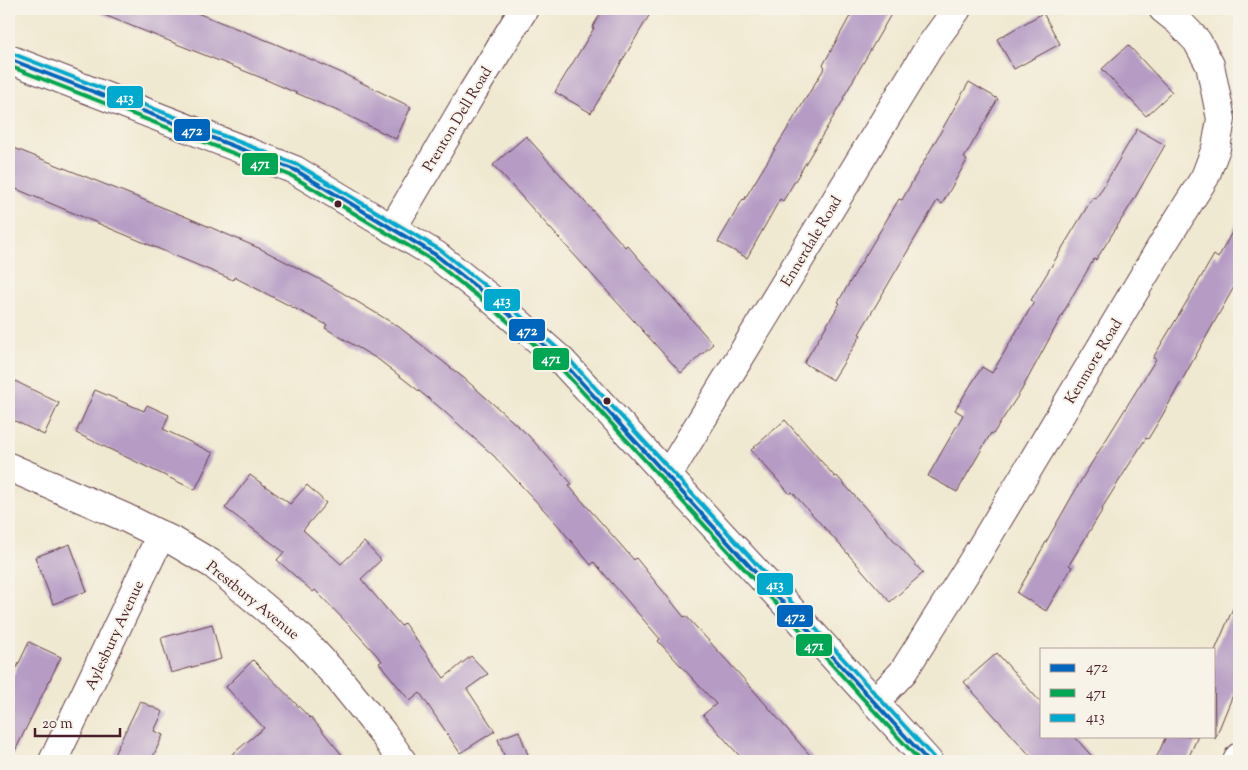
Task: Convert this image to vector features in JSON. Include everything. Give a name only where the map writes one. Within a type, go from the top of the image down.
[{"type":"main road","name":"Prenton Dell Road","points":[[392,229],[524,9]]},
{"type":"main road","name":"Ennerdale Road","points":[[668,475],[928,49],[957,9]]},
{"type":"main road","name":"Kenmore Road","points":[[875,702],[903,672],[924,640],[1161,247],[1205,178],[1216,148],[1221,118],[1210,65],[1197,41],[1178,20],[1163,9]]},
{"type":"main road","points":[[9,59],[295,170],[436,255],[495,302],[554,354],[668,475],[928,761]]},
{"type":"main road","name":"Prestbury Avenue","points":[[9,467],[124,517],[161,535],[214,565],[300,638],[339,679],[382,732],[402,761]]},
{"type":"main road","name":"Aylesbury Avenue","points":[[53,761],[161,535]]},
{"type":"main road","points":[[1238,761],[1239,757]]},
{"type":"building","points":[[89,9],[187,9],[276,44],[344,74],[411,107],[396,139],[262,78]]},
{"type":"building","points":[[603,9],[653,9],[591,113],[555,92],[594,28],[592,28]]},
{"type":"building","points":[[854,9],[894,9],[844,99],[783,201],[780,199],[747,258],[718,242],[825,67],[823,65]]},
{"type":"building","points":[[1043,13],[1060,44],[1014,69],[997,39]]},
{"type":"building","points":[[1128,45],[1172,92],[1146,116],[1102,69]]},
{"type":"building","points":[[969,82],[998,99],[964,158],[967,160],[942,204],[937,201],[859,334],[861,335],[833,380],[804,363],[899,199],[902,200]]},
{"type":"building","points":[[1137,129],[1165,145],[1133,201],[1096,260],[1094,259],[1021,391],[993,434],[991,433],[957,492],[928,476],[963,415],[955,410],[982,367],[992,373],[1034,302],[1031,300],[1093,197],[1096,199]]},
{"type":"building","points":[[526,136],[625,247],[627,245],[713,344],[681,373],[493,165]]},
{"type":"building","points":[[9,146],[261,249],[323,281],[399,327],[465,379],[528,435],[572,484],[569,486],[634,560],[636,558],[684,617],[686,616],[741,676],[815,761],[744,761],[703,715],[716,704],[658,641],[660,639],[594,562],[591,565],[556,523],[494,456],[437,405],[379,360],[325,328],[327,325],[234,277],[233,280],[9,186]]},
{"type":"building","points":[[1239,219],[1239,278],[1162,416],[1102,508],[1069,565],[1072,567],[1046,611],[1017,593],[1083,477],[1156,359],[1153,358],[1214,255],[1218,258]]},
{"type":"building","points":[[9,378],[59,403],[44,435],[9,418]]},
{"type":"building","points":[[95,390],[144,411],[147,405],[169,415],[163,429],[213,453],[195,490],[76,433]]},
{"type":"building","points":[[785,420],[923,573],[890,602],[792,492],[790,494],[751,450]]},
{"type":"building","points":[[250,475],[290,504],[307,485],[326,503],[303,530],[341,564],[364,542],[381,560],[361,579],[401,626],[404,623],[444,678],[471,656],[488,674],[467,689],[495,731],[460,753],[420,693],[410,701],[379,663],[382,661],[349,625],[315,590],[313,592],[277,560],[284,552],[225,508]]},
{"type":"building","points":[[70,544],[87,591],[53,604],[35,557]]},
{"type":"building","points":[[1239,594],[1239,680],[1216,737],[1216,648]]},
{"type":"building","points":[[212,624],[221,659],[171,673],[161,638]]},
{"type":"building","points":[[29,642],[61,657],[9,761],[9,684]]},
{"type":"building","points":[[997,653],[1040,702],[1040,738],[1076,738],[1096,761],[1035,761],[964,682]]},
{"type":"building","points":[[253,660],[311,717],[347,761],[224,761],[264,728],[226,687]]},
{"type":"building","points":[[140,701],[163,712],[154,731],[163,735],[151,761],[111,761]]},
{"type":"building","points":[[519,731],[528,755],[506,761],[498,739]]},
{"type":"building","points":[[1165,738],[1197,738],[1187,761],[1155,761]]},
{"type":"transit line","name":"413","points":[[11,53],[298,165],[440,250],[499,297],[566,356],[933,757]]},
{"type":"transit line","name":"472","points":[[9,59],[295,170],[436,255],[495,302],[561,360],[928,761]]},
{"type":"transit line","name":"471","points":[[9,66],[292,176],[432,260],[491,307],[557,364],[920,761]]}]
